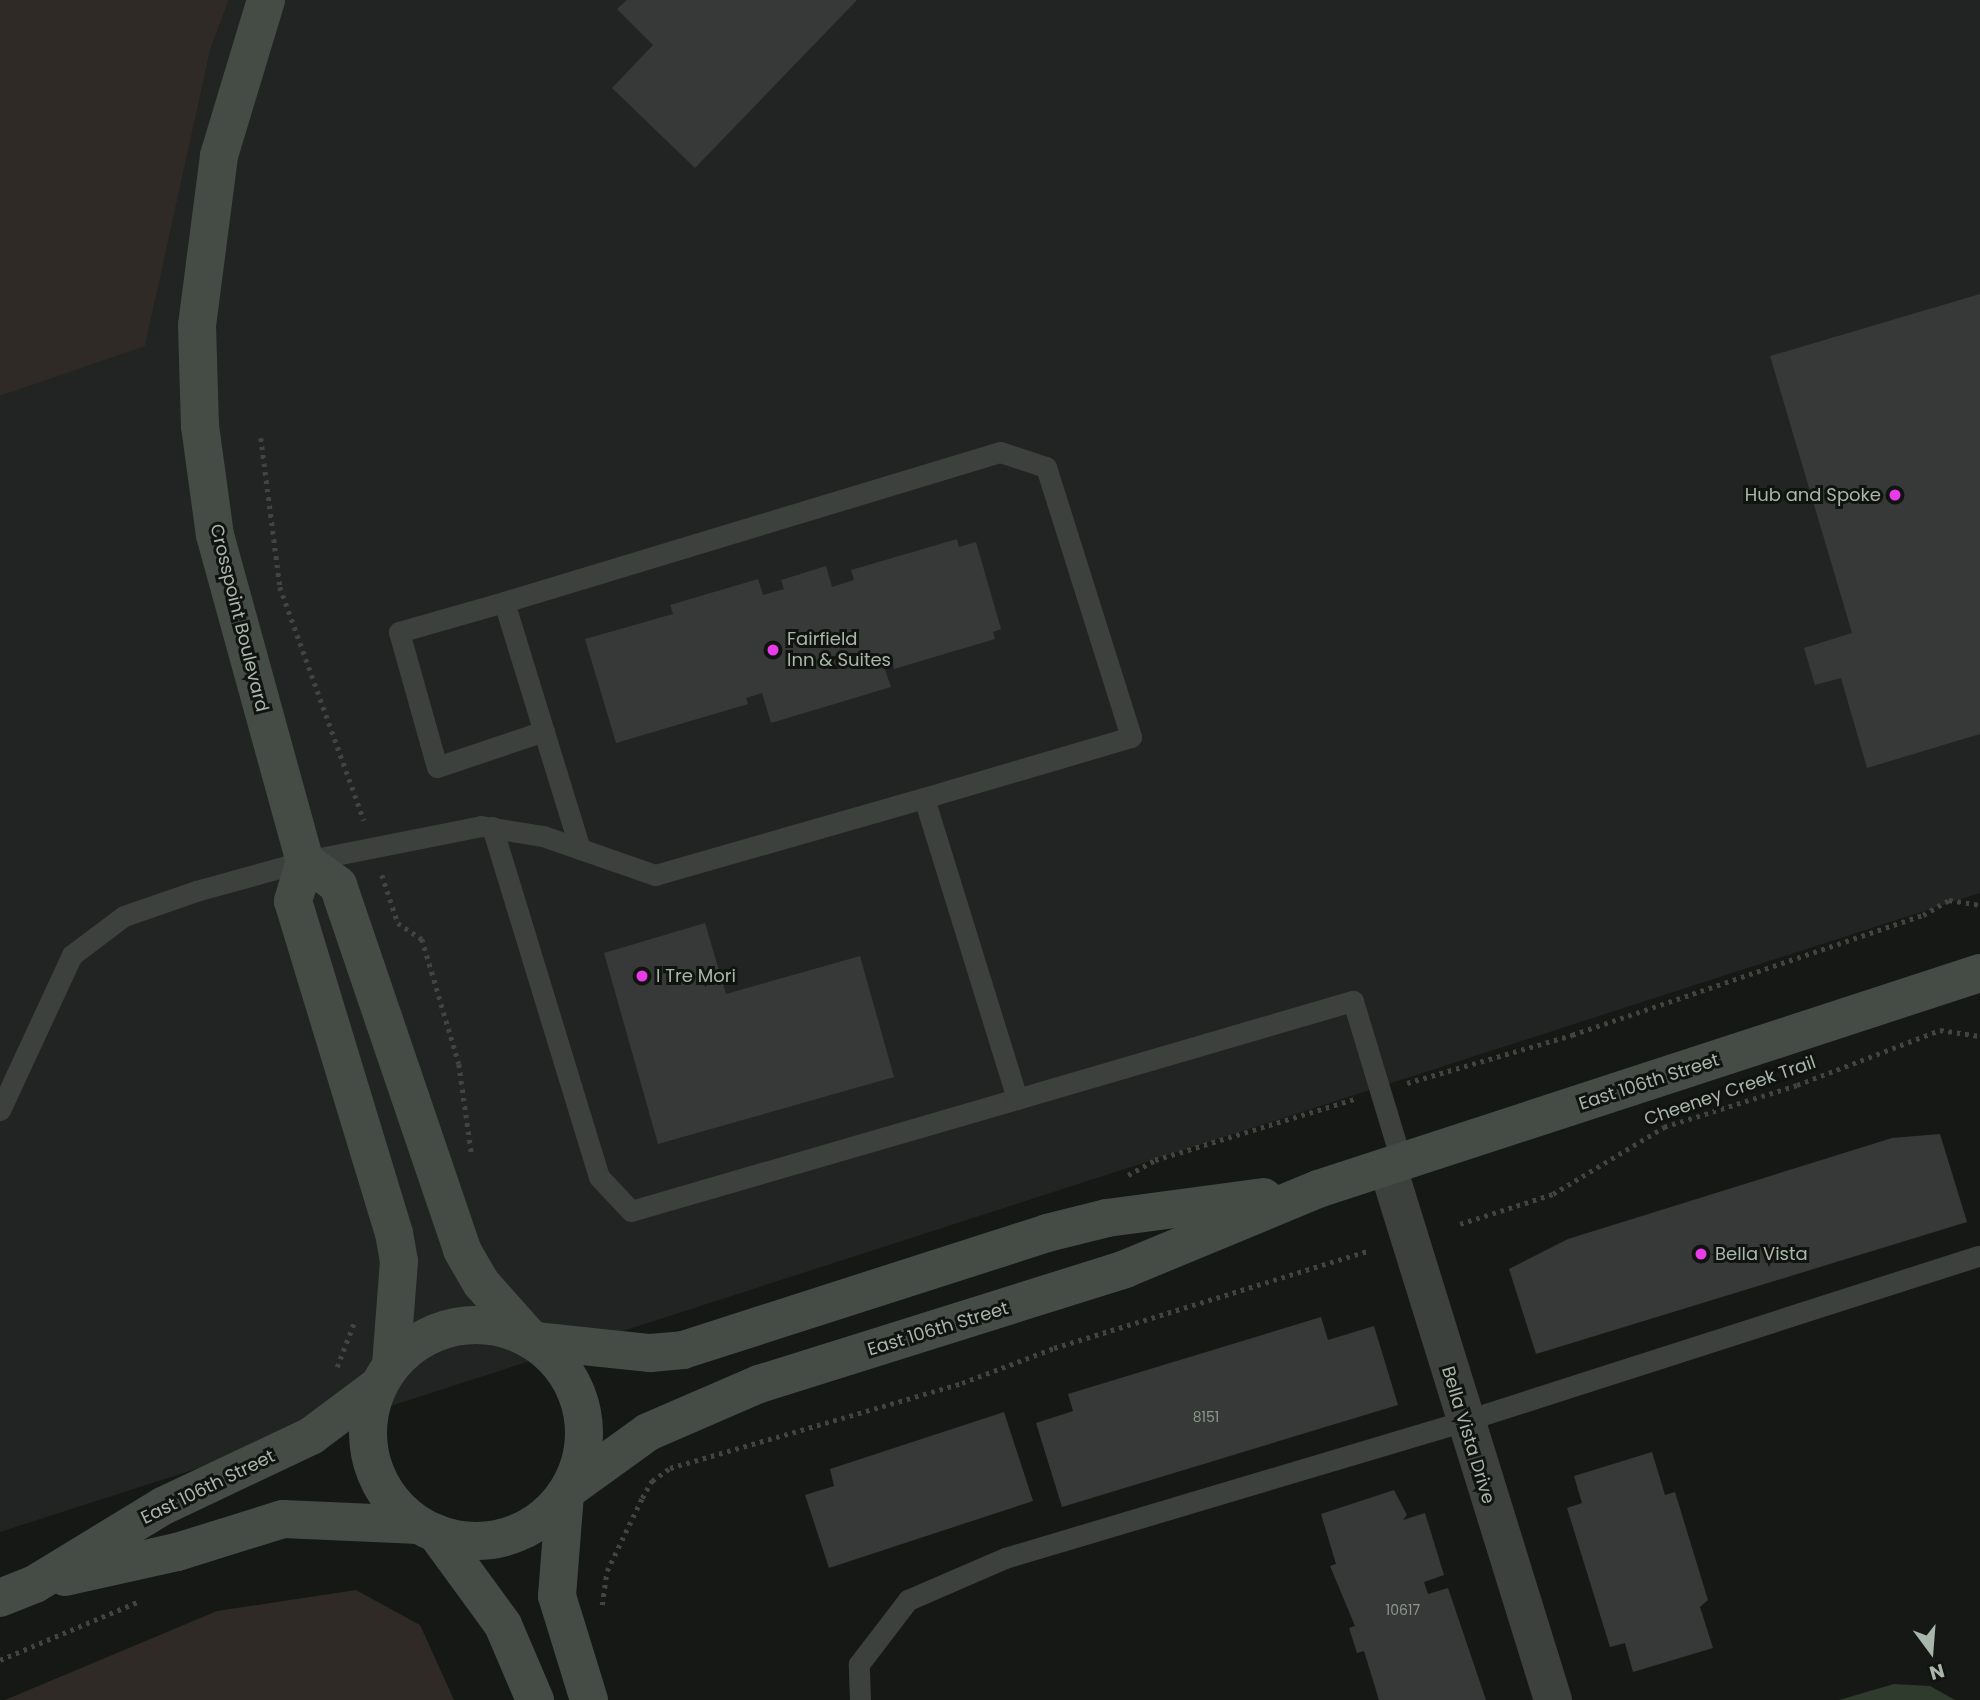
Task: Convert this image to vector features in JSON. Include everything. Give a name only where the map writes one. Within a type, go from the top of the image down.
[{"type":"main road","name":"Crosspoint Boulevard","points":[[266,0],[219,156],[197,325],[200,426],[218,547],[305,861]]},
{"type":"main road","points":[[535,1700],[503,1625],[427,1529],[387,1494],[369,1452],[371,1407],[385,1376],[398,1252],[293,901],[305,861],[338,885],[461,1250],[482,1284],[533,1340],[562,1367],[583,1417],[583,1454],[567,1491],[557,1596],[589,1700]]},
{"type":"main road","name":"East 106th Street","points":[[567,1491],[648,1432],[759,1384],[1125,1269],[1318,1189],[1980,973]]},
{"type":"main road","name":"East 106th Street","points":[[533,1340],[650,1353],[683,1350],[1047,1233],[1107,1218],[1318,1189]]},
{"type":"main road","points":[[385,1376],[425,1338],[456,1327],[489,1325],[533,1340]]},
{"type":"main road","name":"East 106th Street","points":[[35,1584],[163,1506],[311,1436],[385,1376]]},
{"type":"main road","points":[[427,1529],[471,1541],[508,1536],[540,1520],[567,1491]]},
{"type":"main road","name":"East 106th Street","points":[[0,1598],[35,1584],[177,1552],[283,1518],[427,1529]]},
{"type":"street","name":"Bella Vista Drive","points":[[1395,1166],[1464,1421],[1553,1700]]},
{"type":"lane","points":[[0,1110],[72,955],[124,916],[305,861],[492,827],[580,849],[655,875],[1131,737],[1046,467],[1000,452],[399,632],[437,767],[544,731]]},
{"type":"lane","points":[[504,601],[580,849]]},
{"type":"lane","points":[[925,798],[1017,1099]]},
{"type":"lane","points":[[492,827],[599,1177],[631,1210],[1353,1000],[1381,1091],[1395,1166]]},
{"type":"lane","points":[[860,1700],[859,1664],[908,1600],[1005,1558],[1464,1421],[1978,1256]]},
{"type":"path","points":[[261,438],[280,587],[398,923],[422,939],[459,1064],[473,1159]]},
{"type":"path","points":[[1123,1178],[1155,1160],[1572,1035],[1923,915],[1949,900],[1980,905]]},
{"type":"path","name":"Cheeney Creek Trail","points":[[1460,1223],[1553,1194],[1664,1127],[1797,1085],[1940,1030],[1980,1036]]},
{"type":"path","points":[[601,1592],[642,1498],[652,1481],[670,1468],[962,1383],[1054,1348],[1370,1251]]},
{"type":"path","points":[[331,1377],[357,1309]]},
{"type":"shaded area","points":[[0,0],[229,0],[211,47],[145,346],[0,396]]},
{"type":"shaded area","points":[[229,0],[1980,0],[1980,893],[0,1532],[0,396],[145,345],[211,47]]},
{"type":"shaded area","points":[[356,1590],[420,1625],[454,1700],[5,1700],[217,1611]]},
{"type":"shaded area","points":[[1894,1684],[1930,1686],[1955,1700],[1839,1700]]},
{"type":"building","points":[[627,0],[857,0],[695,168],[612,88],[653,45],[617,9]]},
{"type":"building","name":"Hub and Spoke","points":[[1980,294],[1980,734],[1867,768],[1841,678],[1815,685],[1804,648],[1852,633],[1770,356]]},
{"type":"building","name":"Fairfield Inn & Suites","points":[[957,539],[959,547],[976,542],[1001,629],[993,632],[995,639],[894,669],[892,661],[883,664],[891,687],[771,723],[762,693],[746,698],[748,704],[616,743],[585,639],[673,614],[670,605],[758,579],[763,595],[784,589],[781,580],[826,566],[832,587],[854,580],[851,570]]},
{"type":"building","points":[[705,923],[726,994],[860,956],[894,1077],[658,1144],[604,953]]},
{"type":"building","name":"Bella Vista","points":[[1940,1134],[1967,1222],[1536,1354],[1509,1269],[1568,1239],[1892,1138]]},
{"type":"building","points":[[1321,1317],[1328,1340],[1374,1326],[1398,1405],[1062,1507],[1036,1423],[1073,1411],[1068,1394]]},
{"type":"building","points":[[1004,1412],[1033,1501],[829,1568],[805,1495],[834,1486],[830,1469]]},
{"type":"building","points":[[1652,1452],[1665,1495],[1675,1492],[1708,1600],[1700,1607],[1713,1648],[1633,1672],[1625,1643],[1610,1647],[1567,1508],[1582,1503],[1574,1476]]},
{"type":"building","points":[[1394,1490],[1407,1515],[1403,1520],[1425,1513],[1444,1575],[1424,1582],[1428,1594],[1448,1588],[1486,1700],[1379,1700],[1364,1651],[1357,1653],[1349,1628],[1355,1626],[1330,1566],[1336,1564],[1321,1514]]},
{"type":"place","name":"Hub and Spoke","points":[[1895,495]]},
{"type":"place","name":"Fairfield Inn & Suites","points":[[773,650]]},
{"type":"place","name":"I Tre Mori","points":[[642,976]]},
{"type":"place","name":"Bella Vista","points":[[1701,1254]]}]
